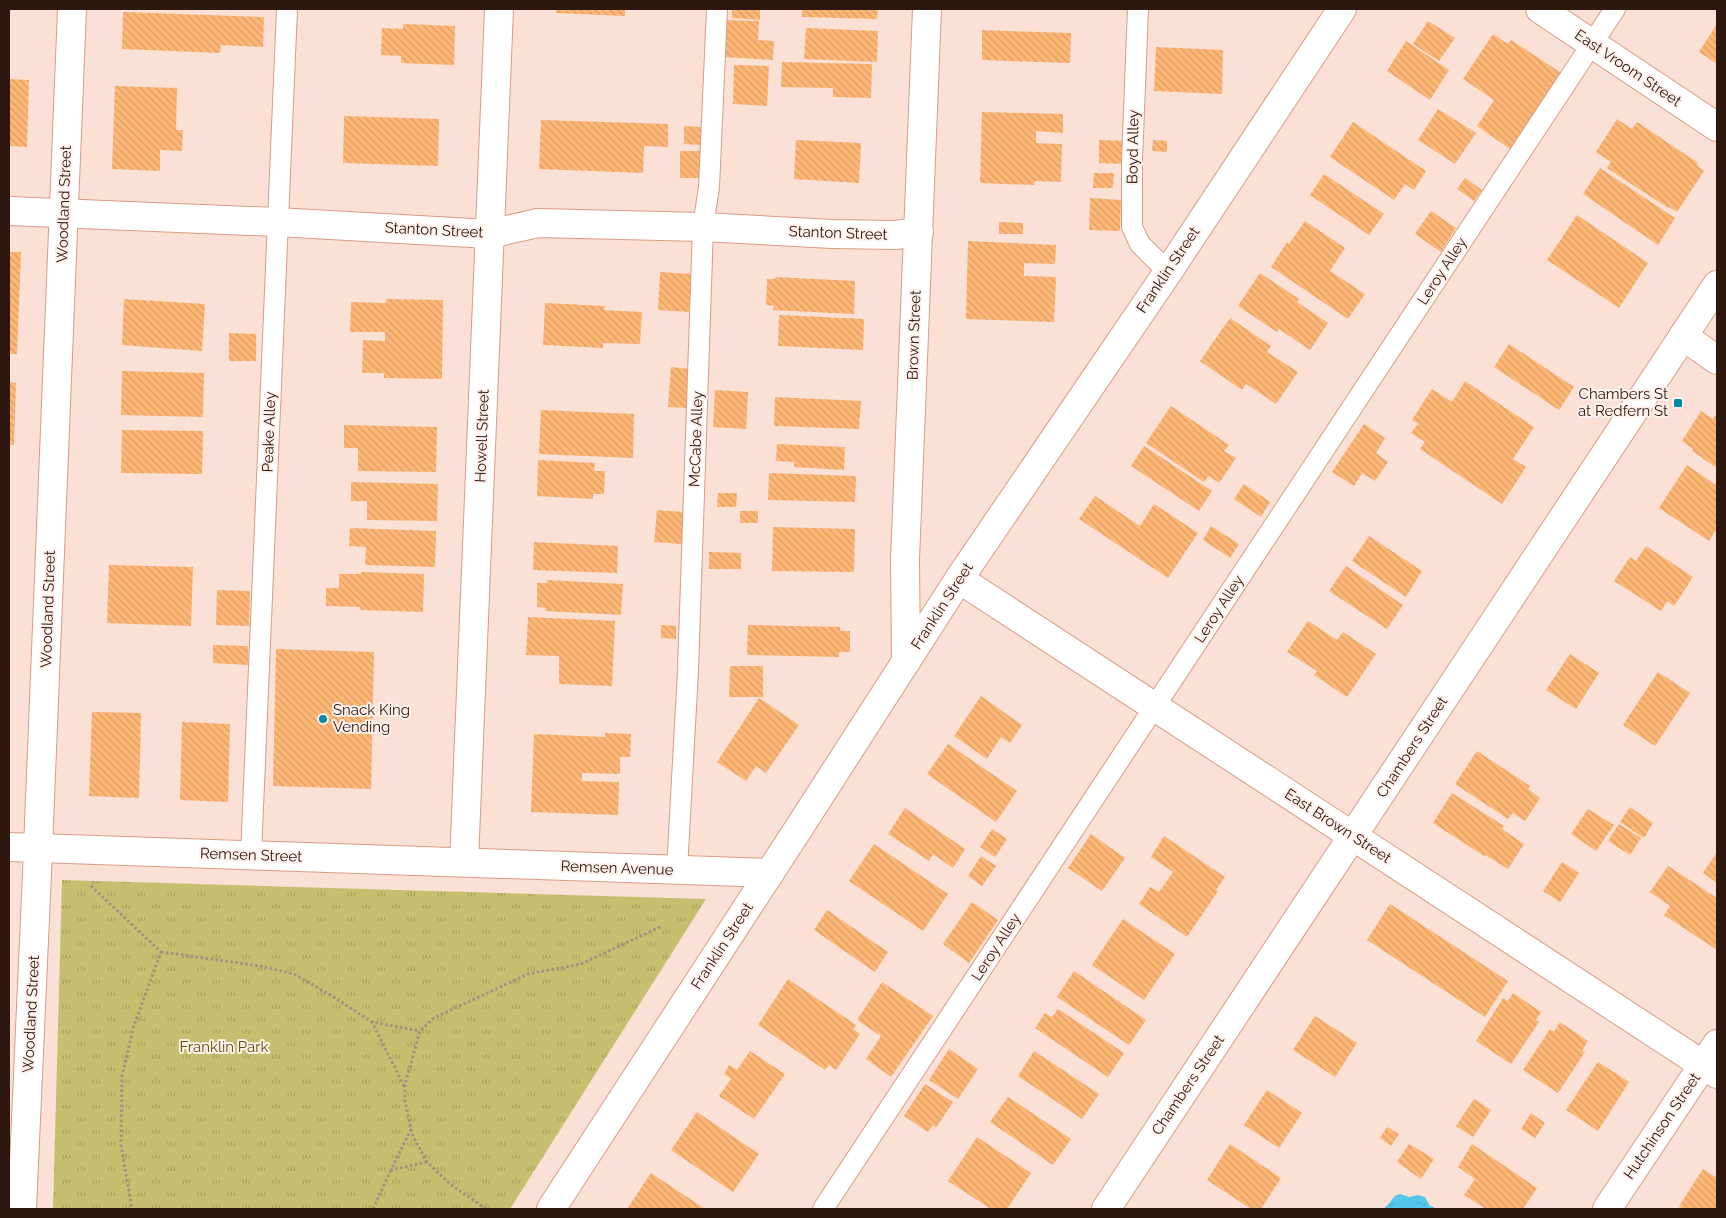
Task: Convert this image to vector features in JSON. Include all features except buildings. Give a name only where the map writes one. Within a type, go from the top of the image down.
[{"type":"street","name":"Woodland Street","points":[[22,1209],[72,9]]},
{"type":"street","name":"Howell Street","points":[[464,862],[484,419],[489,234],[499,9]]},
{"type":"street","name":"Brown Street","points":[[906,662],[905,560],[927,9]]},
{"type":"street","name":"Franklin Street","points":[[551,1209],[959,579],[1168,272],[1342,9]]},
{"type":"street","name":"East Vroom Street","points":[[1540,9],[1717,127]]},
{"type":"street","name":"Stanton Street","points":[[9,211],[277,222],[489,234],[538,224],[895,235],[919,232]]},
{"type":"street","name":"Chambers Street","points":[[1106,1209],[1717,285]]},
{"type":"street","points":[[1683,336],[1717,360]]},
{"type":"street","name":"East Brown Street","points":[[959,579],[1153,707],[1713,1061]]},
{"type":"street","points":[[9,847],[38,848]]},
{"type":"street","name":"Remsen Street","points":[[38,848],[464,862]]},
{"type":"street","name":"Remsen Avenue","points":[[464,862],[770,873]]},
{"type":"street","name":"Hutchinson Street","points":[[1607,1209],[1713,1061]]},
{"type":"lane","name":"Peake Alley","points":[[251,855],[286,9]]},
{"type":"lane","name":"McCabe Alley","points":[[677,870],[688,671],[703,228],[709,187],[717,9]]},
{"type":"lane","name":"Boyd Alley","points":[[1138,9],[1132,162],[1132,227],[1140,244],[1168,272]]},
{"type":"lane","name":"Leroy Alley","points":[[822,1209],[937,1038],[1153,707],[1615,9]]},
{"type":"path","points":[[91,886],[161,952],[260,966],[294,974],[372,1022],[420,1031]]},
{"type":"path","points":[[486,1209],[450,1184],[427,1162],[412,1129],[405,1101],[405,1084],[420,1031],[434,1018],[528,974],[581,964],[662,926]]},
{"type":"path","points":[[132,1209],[121,1146],[122,1076],[134,1025],[161,952]]},
{"type":"path","points":[[372,1022],[405,1088]]},
{"type":"path","points":[[374,1209],[412,1129]]},
{"type":"path","points":[[392,1170],[427,1162]]},
{"type":"green space","name":"Franklin Park","points":[[62,880],[706,899],[510,1209],[53,1209]]},
{"type":"water","points":[[1400,1194],[1409,1197],[1418,1195],[1425,1197],[1430,1206],[1434,1207],[1433,1209],[1386,1209],[1385,1207],[1393,1198]]},
{"type":"place","name":"Chambers St at Redfern St","points":[[1678,403]]},
{"type":"place","name":"Snack King Vending","points":[[323,719]]}]
